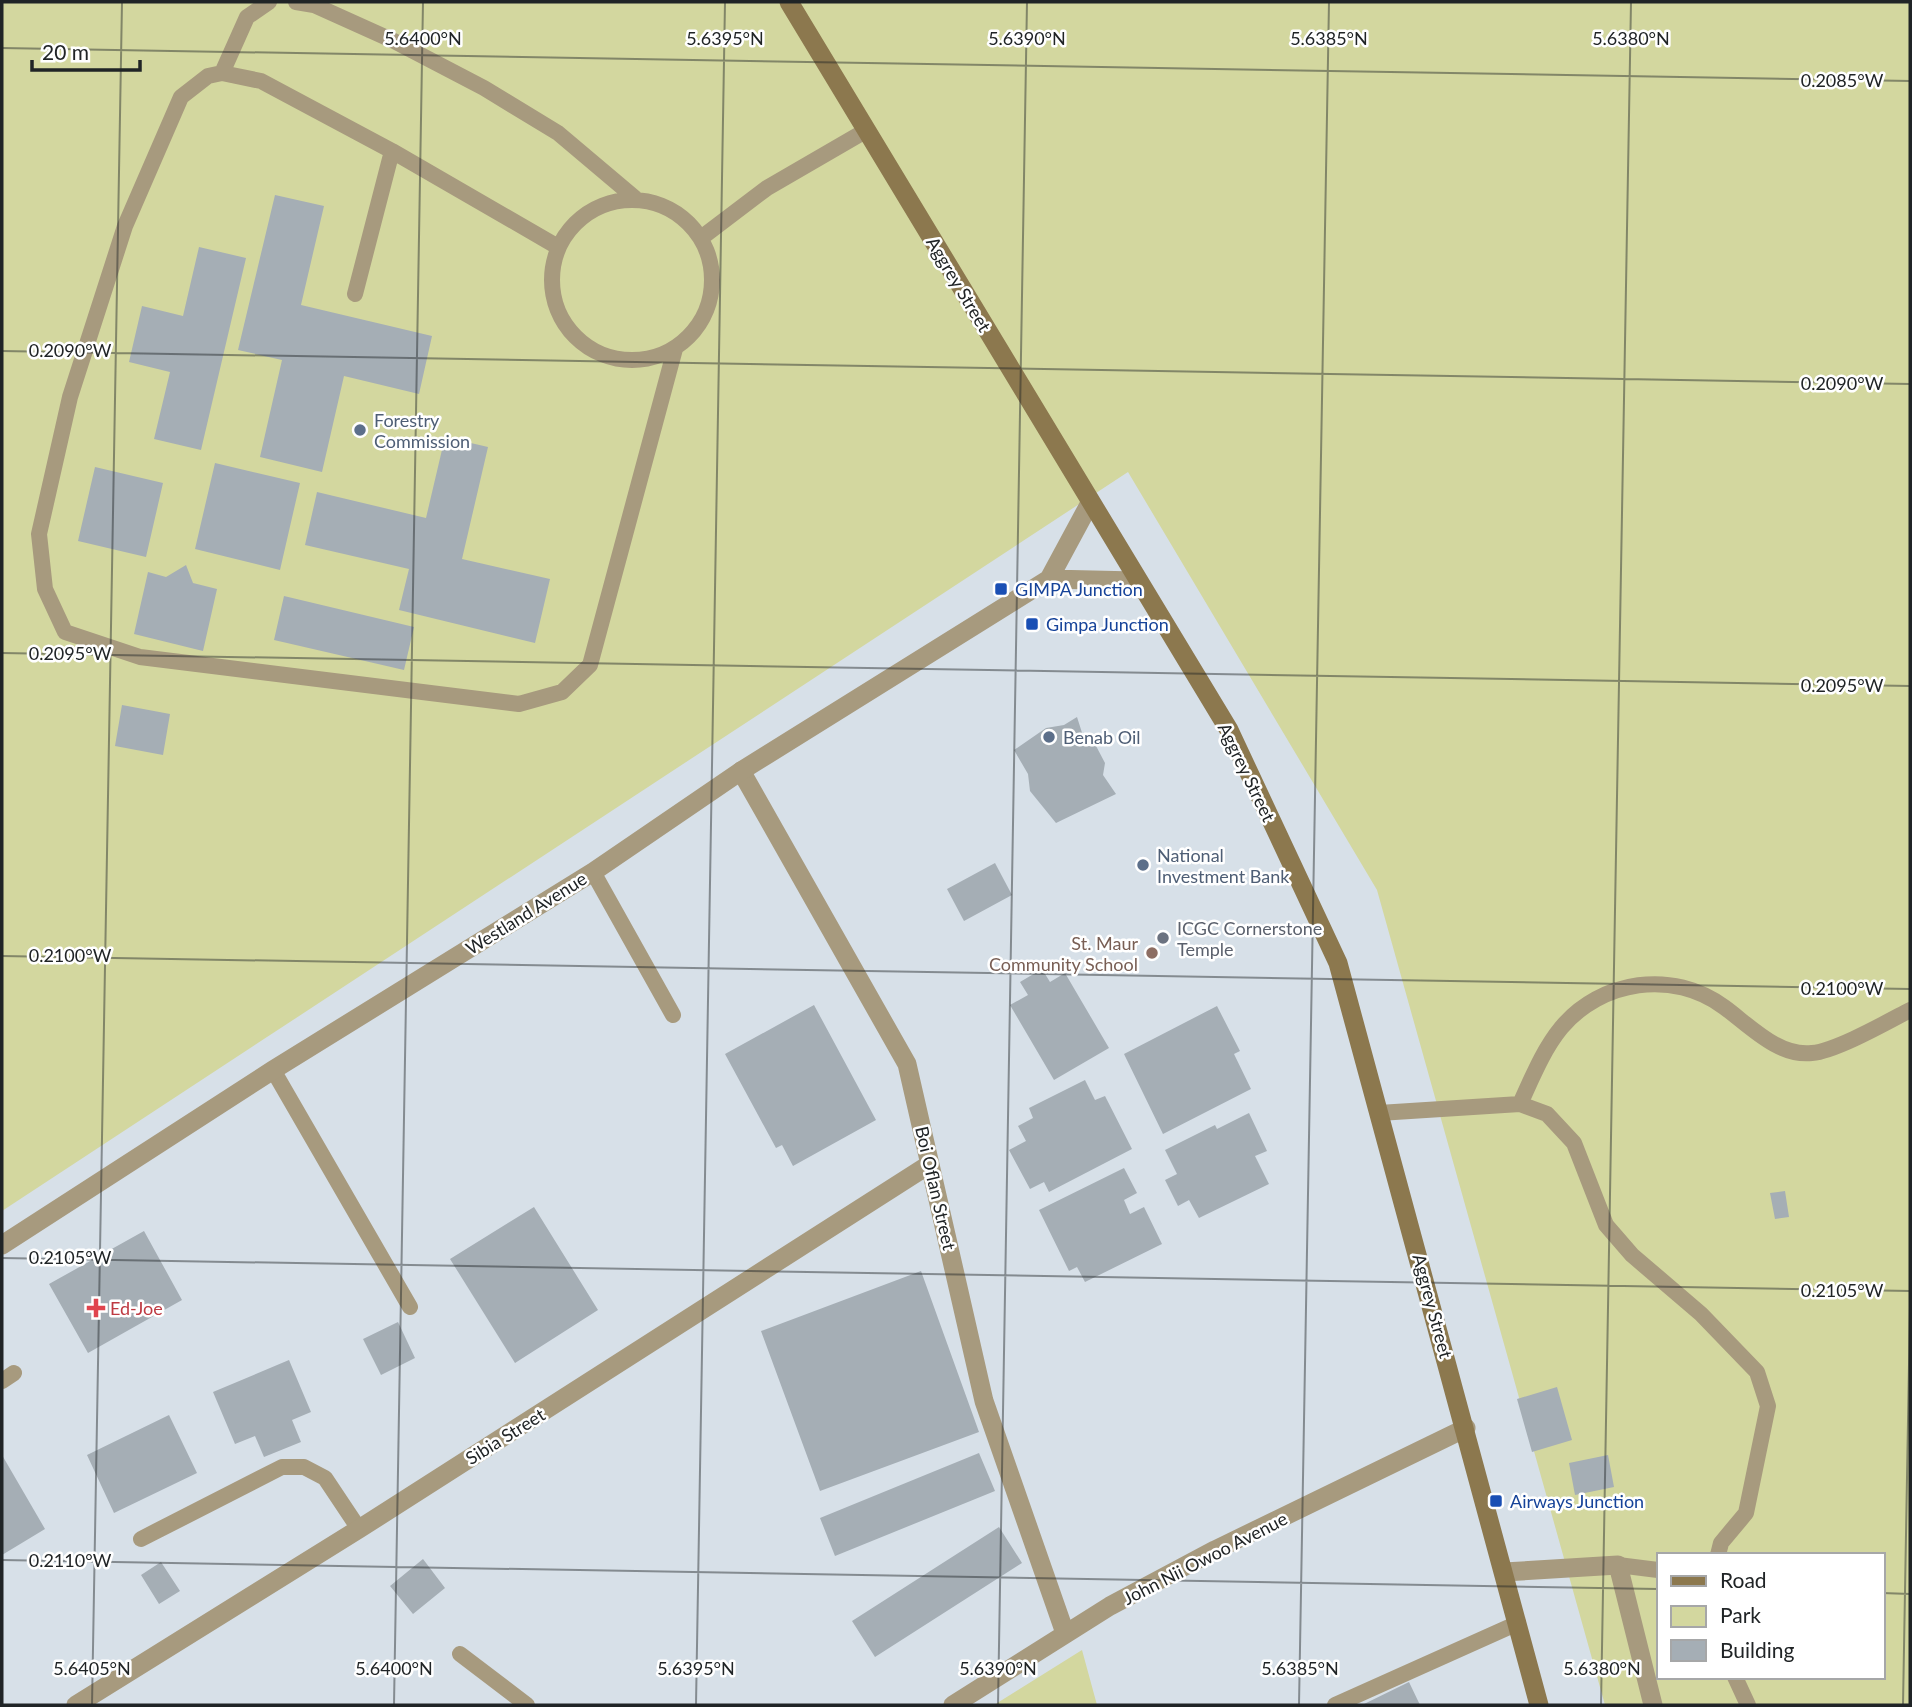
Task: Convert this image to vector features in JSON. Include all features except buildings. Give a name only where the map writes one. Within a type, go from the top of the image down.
[{"type":"main road","name":"Aggrey Street","points":[[789,2],[1136,581],[1229,730],[1338,963],[1466,1427],[1539,1705]]},
{"type":"street","name":"Westland Avenue","points":[[2,1245],[273,1070],[593,872],[741,771],[1049,579],[1090,503]]},
{"type":"street","points":[[1049,579],[1136,581]]},
{"type":"street","name":"Boi Oflan Street","points":[[741,771],[907,1064],[984,1401],[1065,1633]]},
{"type":"street","name":"Sibia Street","points":[[76,1705],[359,1529],[930,1164]]},
{"type":"street","name":"John Nii Owoo Avenue","points":[[953,1705],[1065,1633],[1215,1550],[1466,1427]]},
{"type":"street","points":[[1504,1572],[1618,1564],[1653,1705]]},
{"type":"lane","points":[[222,73],[247,17],[269,2]]},
{"type":"lane","points":[[296,2],[314,5],[394,41],[484,88],[558,133],[635,198]]},
{"type":"lane","points":[[558,247],[392,151],[261,81],[222,73],[208,76],[181,97],[125,226],[70,397],[39,534],[45,589],[65,632],[140,657],[519,704],[562,692],[590,665],[675,349]]},
{"type":"lane","points":[[701,238],[767,188],[867,130]]},
{"type":"lane","points":[[355,295],[392,151]]},
{"type":"lane","points":[[635,198],[662,204],[684,217],[701,238],[712,267],[710,299],[697,328],[675,349],[647,359],[618,360],[591,349],[569,330],[555,305],[552,276],[558,247],[577,220],[604,203],[635,198]]},
{"type":"lane","points":[[593,872],[673,1015]]},
{"type":"lane","points":[[1520,1104],[1560,1029],[1582,1006],[1632,985],[1687,986],[1722,1005],[1777,1046],[1811,1054],[1863,1034],[1910,1010]]},
{"type":"lane","points":[[273,1070],[410,1307]]},
{"type":"lane","points":[[1379,1113],[1520,1104],[1546,1114],[1574,1143],[1606,1225],[1632,1255],[1701,1314],[1757,1371],[1768,1406],[1746,1513],[1721,1543],[1718,1553]]},
{"type":"lane","points":[[141,1539],[282,1467],[304,1466],[325,1478],[359,1529]]},
{"type":"lane","points":[[1618,1564],[1657,1570]]},
{"type":"lane","points":[[1335,1705],[1518,1623]]},
{"type":"lane","points":[[460,1654],[527,1705]]},
{"type":"lane","points":[[1736,1679],[1748,1705]]},
{"type":"green space","points":[[2,2],[1910,2],[1910,1705],[1605,1705],[1377,890],[1128,472],[2,1211]]},
{"type":"green space","points":[[1082,1650],[1097,1705],[994,1705]]},
{"type":"place","name":"Forestry Commission","points":[[360,430]]},
{"type":"place","name":"GIMPA Junction","points":[[1001,589]]},
{"type":"place","name":"Gimpa Junction","points":[[1032,624]]},
{"type":"place","name":"Benab Oil","points":[[1049,737]]},
{"type":"place","name":"National Investment Bank","points":[[1143,865]]},
{"type":"place","name":"ICGC Cornerstone Temple","points":[[1163,938]]},
{"type":"place","name":"St. Maur Community School","points":[[1152,953]]},
{"type":"place","name":"Ed-Joe","points":[[96,1308]]},
{"type":"place","name":"Airways Junction","points":[[1496,1501]]}]
